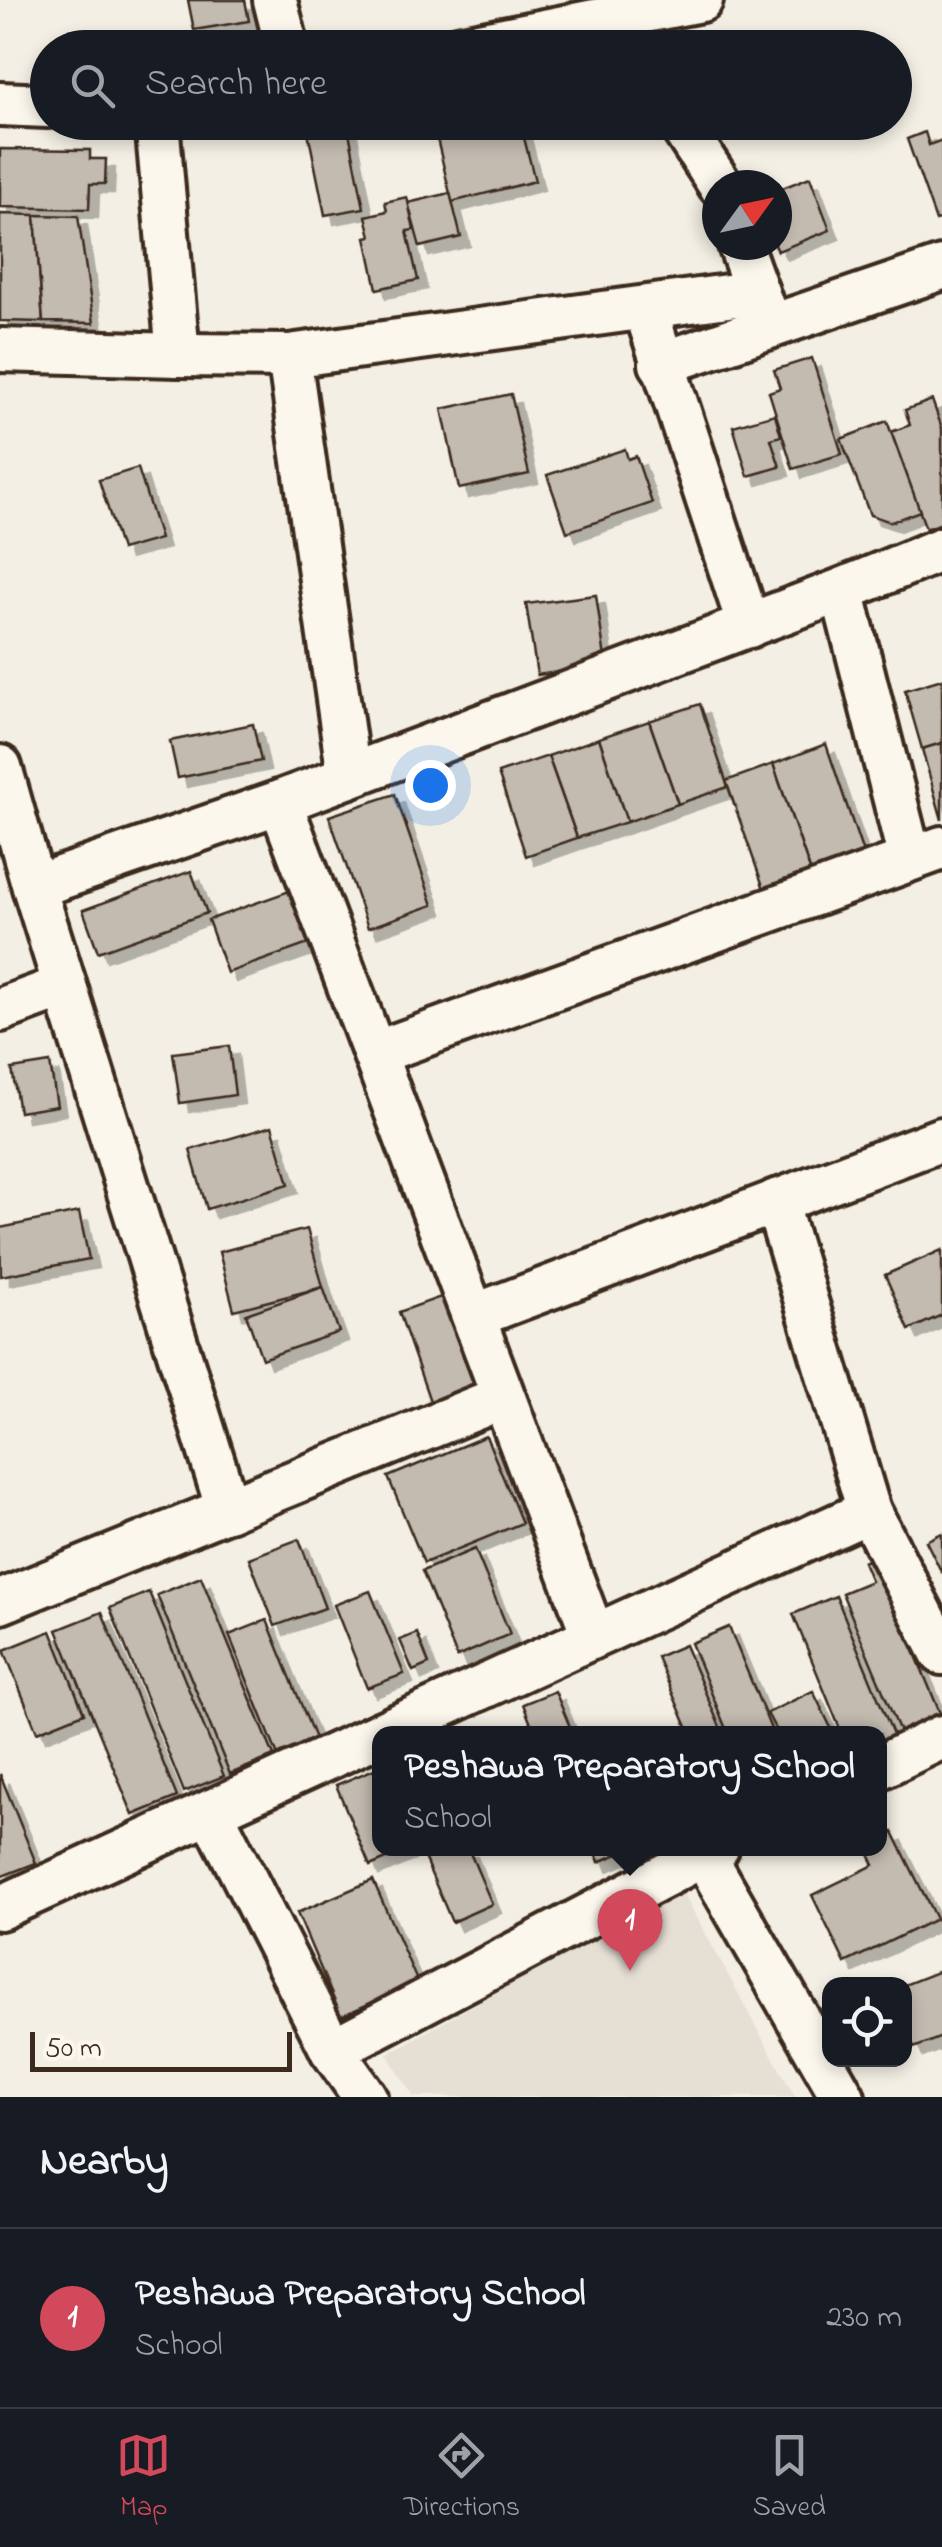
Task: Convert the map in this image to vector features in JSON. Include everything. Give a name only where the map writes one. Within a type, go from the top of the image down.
[{"type":"street","points":[[276,0],[283,30]]},
{"type":"street","points":[[624,30],[701,0]]},
{"type":"street","points":[[0,104],[30,105]]},
{"type":"street","points":[[159,140],[178,356]]},
{"type":"street","points":[[691,140],[710,170]]},
{"type":"street","points":[[0,350],[288,356],[712,299],[753,280],[942,268]]},
{"type":"street","points":[[661,364],[753,280]]},
{"type":"street","points":[[661,364],[712,299]]},
{"type":"street","points":[[645,308],[749,626]]},
{"type":"street","points":[[288,356],[349,776]]},
{"type":"street","points":[[34,887],[280,802],[942,550]]},
{"type":"street","points":[[375,1053],[926,854],[842,590]]},
{"type":"street","points":[[0,767],[228,1510]]},
{"type":"street","points":[[280,802],[594,1635]]},
{"type":"street","points":[[0,1010],[65,986]]},
{"type":"street","points":[[474,1316],[942,1139]]},
{"type":"street","points":[[776,1202],[869,1511],[942,1653]]},
{"type":"street","points":[[0,1602],[503,1397]]},
{"type":"street","points":[[397,1726],[869,1511]]},
{"type":"street","points":[[887,1764],[942,1737]]},
{"type":"street","points":[[0,1908],[372,1738]]},
{"type":"street","points":[[212,1812],[332,2050],[366,2097]]},
{"type":"street","points":[[332,2050],[702,1856]]},
{"type":"street","points":[[712,1856],[843,2097]]},
{"type":"shaded area","points":[[681,1889],[795,2097],[414,2097],[387,2054]]},
{"type":"building","points":[[188,0],[245,0],[249,21],[194,30]]},
{"type":"building","points":[[925,132],[929,145],[942,140],[942,219],[936,221],[907,140]]},
{"type":"building","points":[[310,140],[351,140],[364,208],[325,215]]},
{"type":"building","points":[[437,140],[525,140],[535,181],[452,202]]},
{"type":"building","points":[[0,149],[90,150],[90,159],[106,159],[105,184],[90,184],[89,209],[0,207]]},
{"type":"building","points":[[810,177],[830,230],[792,245],[792,184]]},
{"type":"building","points":[[450,193],[461,237],[420,247],[408,203]]},
{"type":"building","points":[[407,197],[414,230],[407,231],[418,280],[377,289],[366,237],[371,236],[366,216],[387,211],[385,202]]},
{"type":"building","points":[[0,214],[35,215],[43,322],[0,321]]},
{"type":"building","points":[[35,215],[78,216],[94,323],[43,322]]},
{"type":"building","points":[[812,358],[842,454],[793,469],[769,392],[780,388],[774,370]]},
{"type":"building","points":[[511,394],[529,474],[459,489],[442,409]]},
{"type":"building","points":[[932,400],[942,428],[942,523],[926,529],[891,432],[910,425],[905,410]]},
{"type":"building","points":[[775,414],[781,436],[771,439],[780,467],[748,476],[733,426]]},
{"type":"building","points":[[887,421],[920,511],[891,522],[870,515],[841,439]]},
{"type":"building","points":[[625,449],[628,459],[636,456],[652,503],[567,532],[547,475]]},
{"type":"building","points":[[138,468],[160,539],[121,550],[99,480]]},
{"type":"building","points":[[596,595],[606,665],[537,675],[526,604]]},
{"type":"building","points":[[942,679],[942,743],[922,749],[905,690]]},
{"type":"building","points":[[700,704],[728,787],[678,804],[649,721]]},
{"type":"building","points":[[649,721],[678,804],[627,822],[599,738]]},
{"type":"building","points":[[253,724],[261,761],[178,778],[170,741]]},
{"type":"building","points":[[599,738],[627,822],[577,838],[548,756]]},
{"type":"building","points":[[942,743],[942,820],[922,749]]},
{"type":"building","points":[[826,744],[864,856],[811,873],[773,764]]},
{"type":"building","points":[[548,756],[577,838],[526,856],[498,773]]},
{"type":"building","points":[[773,764],[811,873],[764,889],[726,781]]},
{"type":"building","points":[[395,794],[433,905],[368,928],[329,816]]},
{"type":"building","points":[[191,871],[207,913],[98,952],[83,910]]},
{"type":"building","points":[[295,889],[314,942],[227,973],[208,920]]},
{"type":"building","points":[[229,1046],[235,1095],[180,1103],[173,1053]]},
{"type":"building","points":[[50,1063],[57,1106],[19,1112],[12,1069]]},
{"type":"building","points":[[272,1126],[289,1184],[207,1209],[190,1150]]},
{"type":"building","points":[[79,1212],[89,1259],[1,1276],[0,1228]]},
{"type":"building","points":[[307,1229],[323,1287],[234,1310],[219,1252]]},
{"type":"building","points":[[942,1250],[942,1315],[909,1330],[885,1275]]},
{"type":"building","points":[[323,1287],[339,1332],[262,1359],[246,1314]]},
{"type":"building","points":[[449,1294],[483,1389],[432,1407],[399,1312]]},
{"type":"building","points":[[486,1436],[522,1523],[424,1563],[388,1477]]},
{"type":"building","points":[[942,1533],[942,1573],[926,1541]]},
{"type":"building","points":[[299,1539],[325,1608],[275,1626],[249,1558]]},
{"type":"building","points":[[475,1549],[510,1634],[457,1657],[422,1571]]},
{"type":"building","points":[[875,1557],[942,1718],[902,1737],[842,1593],[871,1581],[863,1562]]},
{"type":"building","points":[[201,1577],[274,1756],[230,1774],[157,1595]]},
{"type":"building","points":[[370,1591],[404,1674],[367,1688],[334,1605]]},
{"type":"building","points":[[149,1592],[224,1776],[184,1792],[110,1608]]},
{"type":"building","points":[[836,1596],[895,1739],[887,1742],[887,1726],[839,1726],[793,1614]]},
{"type":"building","points":[[102,1612],[177,1797],[133,1815],[57,1630]]},
{"type":"building","points":[[267,1620],[316,1741],[278,1756],[229,1635]]},
{"type":"building","points":[[729,1627],[770,1726],[725,1726],[691,1643]]},
{"type":"building","points":[[51,1631],[84,1713],[37,1732],[4,1650]]},
{"type":"building","points":[[417,1633],[429,1664],[413,1671],[400,1640]]},
{"type":"building","points":[[685,1645],[720,1726],[687,1726],[657,1657]]},
{"type":"building","points":[[555,1691],[570,1726],[532,1726],[523,1704]]},
{"type":"building","points":[[813,1691],[830,1726],[774,1726],[767,1713]]},
{"type":"building","points":[[372,1770],[372,1856],[393,1856],[370,1866],[336,1785]]},
{"type":"building","points":[[0,1774],[36,1863],[0,1877]]},
{"type":"building","points":[[893,1832],[936,1919],[845,1963],[812,1895],[874,1865],[870,1856],[887,1856],[887,1835]]},
{"type":"building","points":[[423,1856],[471,1856],[492,1904],[452,1922]]},
{"type":"building","points":[[373,1880],[418,1983],[341,2016],[297,1913]]},
{"type":"building","points":[[942,1970],[942,2037],[914,2048],[912,2043],[912,1982]]},
{"type":"place","name":"Peshawa Preparatory School","points":[[630,1971]]}]
